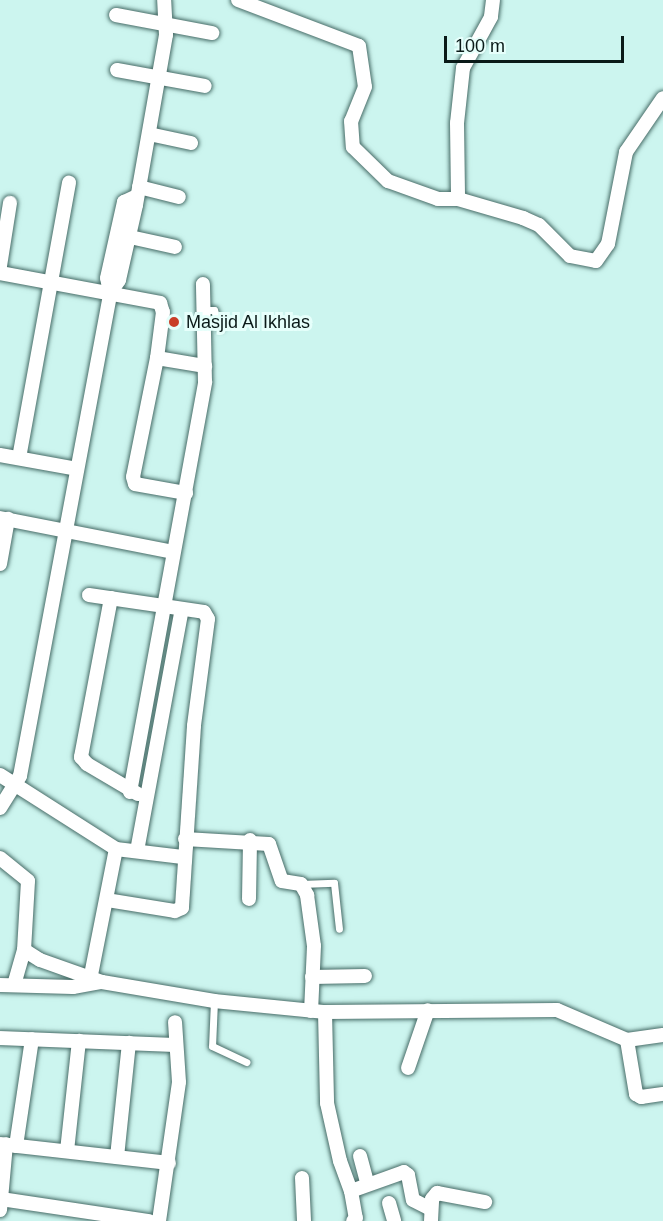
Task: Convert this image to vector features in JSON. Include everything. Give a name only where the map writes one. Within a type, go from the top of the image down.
[{"type":"street","points":[[110,293],[119,280],[149,134],[166,25],[164,0]]},
{"type":"street","points":[[238,0],[359,46],[365,87],[350,130],[358,156],[387,181],[438,199],[458,200],[523,218],[539,225],[570,256],[597,261],[608,244],[626,152],[663,98]]},
{"type":"street","points":[[458,200],[456,123],[464,68],[491,16],[493,0]]},
{"type":"street","points":[[116,15],[212,33]]},
{"type":"street","points":[[117,70],[205,86]]},
{"type":"street","points":[[149,134],[191,143]]},
{"type":"street","points":[[19,458],[69,182]]},
{"type":"street","points":[[0,808],[15,785],[66,530],[110,293],[107,278],[124,202],[138,192],[179,196]]},
{"type":"street","points":[[0,266],[10,203]]},
{"type":"street","points":[[129,237],[175,247]]},
{"type":"street","points":[[0,273],[160,303],[164,312],[134,481],[186,493]]},
{"type":"street","points":[[130,792],[173,552],[186,493],[206,366],[202,310],[203,284]]},
{"type":"street","points":[[157,358],[206,366]]},
{"type":"street","points":[[0,455],[77,469]]},
{"type":"street","points":[[0,564],[4,518],[173,552]]},
{"type":"street","points":[[89,595],[163,608],[204,612],[208,619],[183,857],[180,910],[107,900]]},
{"type":"street","points":[[111,598],[81,757],[87,764],[130,792],[146,796]]},
{"type":"street","points":[[163,608],[178,629]]},
{"type":"street","points":[[137,851],[182,609]]},
{"type":"street","points":[[0,776],[116,849],[183,857]]},
{"type":"street","points":[[185,839],[250,840],[272,847],[282,881],[301,884],[310,915],[311,1011]]},
{"type":"street","points":[[249,898],[250,840]]},
{"type":"street","points":[[97,979],[116,849]]},
{"type":"street","points":[[0,858],[28,881],[24,950],[14,985]]},
{"type":"street","points":[[24,950],[40,960],[97,979],[214,1001],[325,1012],[557,1010],[627,1040],[663,1035]]},
{"type":"street","points":[[312,977],[365,976]]},
{"type":"street","points":[[0,985],[73,987],[97,979]]},
{"type":"street","points":[[408,1068],[428,1010]]},
{"type":"street","points":[[325,1012],[327,1103],[340,1161],[351,1191],[356,1218],[353,1221]]},
{"type":"street","points":[[159,1221],[179,1082],[174,1045],[175,1022]]},
{"type":"street","points":[[0,1038],[174,1045]]},
{"type":"street","points":[[32,1039],[8,1145],[0,1204],[65,1214],[149,1221]]},
{"type":"street","points":[[627,1040],[636,1094],[641,1097],[663,1094]]},
{"type":"street","points":[[67,1151],[79,1041]]},
{"type":"street","points":[[117,1157],[129,1043]]},
{"type":"street","points":[[8,1145],[169,1163]]},
{"type":"street","points":[[360,1156],[367,1183]]},
{"type":"street","points":[[351,1191],[367,1183],[406,1172],[413,1200],[431,1215],[437,1193],[485,1202]]},
{"type":"street","points":[[302,1178],[304,1221]]},
{"type":"street","points":[[389,1203],[394,1221]]},
{"type":"lane","points":[[202,310],[214,310],[220,327]]},
{"type":"lane","points":[[301,884],[334,883],[339,929]]},
{"type":"lane","points":[[214,1001],[212,1046],[247,1062]]},
{"type":"place","name":"Masjid Al Ikhlas","points":[[174,322]]}]
